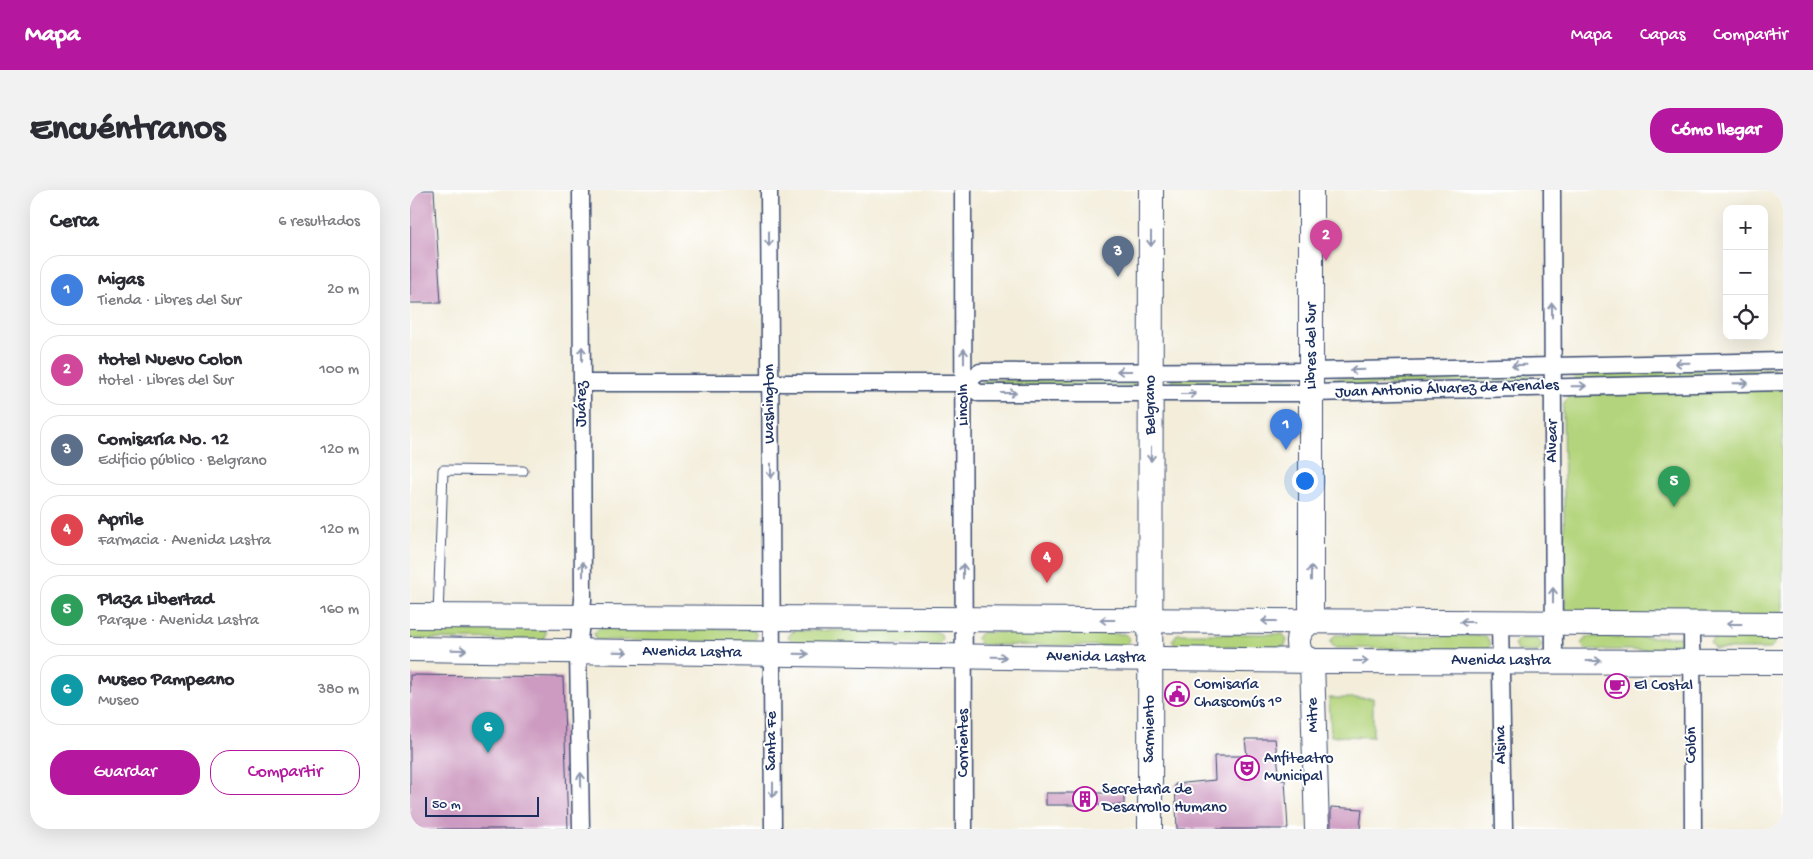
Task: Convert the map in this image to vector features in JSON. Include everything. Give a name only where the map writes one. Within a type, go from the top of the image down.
[{"type":"main road","name":"Belgrano","points":[[1150,659],[1151,190]]},
{"type":"main road","name":"Libres del Sur","points":[[1311,190],[1311,621]]},
{"type":"main road","points":[[410,616],[1783,624]]},
{"type":"main road","points":[[1311,621],[1322,628],[1326,643],[1322,656],[1312,661]]},
{"type":"main road","name":"Avenida Lastra","points":[[410,649],[1312,661],[1783,662]]},
{"type":"main road","name":"Sarmiento","points":[[1150,659],[1150,829]]},
{"type":"main road","name":"Mitre","points":[[1312,661],[1317,829]]},
{"type":"street","name":"Juárez","points":[[581,190],[583,600],[578,651],[581,829]]},
{"type":"street","name":"Washington","points":[[769,190],[772,654]]},
{"type":"street","name":"Lincoln","points":[[964,190],[964,656]]},
{"type":"street","name":"Alvear","points":[[1552,190],[1554,661]]},
{"type":"street","name":"Juan Antonio Álvarez de Arenales","points":[[964,383],[980,372],[1151,383],[1312,382],[1552,364],[1783,361]]},
{"type":"street","name":"Juan Antonio Álvarez de Arenales","points":[[582,383],[964,383],[979,393],[1151,383],[1312,382],[1553,387],[1783,382]]},
{"type":"street","name":"Alsina","points":[[1500,623],[1504,829]]},
{"type":"street","name":"Colón","points":[[1692,624],[1693,829]]},
{"type":"street","name":"Santa Fe","points":[[772,654],[773,829]]},
{"type":"street","name":"Corrientes","points":[[964,656],[964,829]]},
{"type":"lane","points":[[438,616],[443,470],[523,471]]},
{"type":"green space","points":[[1774,369],[1775,375],[1575,380],[1572,376],[1574,372]]},
{"type":"green space","points":[[1530,374],[1531,377],[1528,382],[1331,386],[1329,382],[1331,378]]},
{"type":"green space","points":[[1173,378],[1296,378],[1300,383],[1299,385],[1173,386],[1171,382]]},
{"type":"green space","points":[[1136,379],[1137,383],[1134,387],[984,386],[981,382],[982,380]]},
{"type":"green space","points":[[1778,389],[1783,391],[1783,621],[1568,615],[1565,607],[1563,406],[1569,395]]},
{"type":"green space","points":[[410,626],[542,628],[546,633],[543,640],[410,639]]},
{"type":"green space","points":[[599,628],[753,629],[757,635],[754,642],[596,640],[594,633]]},
{"type":"green space","points":[[794,630],[937,632],[941,634],[942,640],[938,645],[794,643],[788,637]]},
{"type":"green space","points":[[982,632],[1125,634],[1130,639],[1126,646],[982,645],[976,639]]},
{"type":"green space","points":[[1177,634],[1283,634],[1287,640],[1284,647],[1177,647],[1172,641]]},
{"type":"green space","points":[[1335,635],[1486,636],[1491,644],[1487,649],[1335,648],[1330,642]]},
{"type":"green space","points":[[1715,636],[1769,637],[1773,639],[1774,645],[1770,649],[1715,649],[1710,643]]},
{"type":"green space","points":[[1586,637],[1680,637],[1684,640],[1685,646],[1681,650],[1586,650],[1581,644]]},
{"type":"green space","points":[[1519,639],[1537,639],[1542,645],[1538,652],[1517,651],[1514,644]]},
{"type":"green space","points":[[1329,698],[1373,698],[1373,737],[1331,736]]},
{"type":"building","points":[[410,190],[434,190],[441,303],[410,303]]},
{"type":"building","points":[[410,675],[563,677],[568,829],[410,829]]},
{"type":"building","points":[[1245,739],[1275,739],[1280,780],[1285,780],[1288,829],[1177,829],[1175,784],[1215,780],[1214,756],[1247,756]]},
{"type":"building","name":"Secretarìa de Desarrollo Humano","points":[[1046,793],[1124,793],[1124,805],[1046,805]]},
{"type":"building","points":[[1331,807],[1362,809],[1360,829],[1331,829]]},
{"type":"place","name":"Hotel Nuevo Colon","points":[[1326,261]]},
{"type":"place","name":"Comisaría No. 12","points":[[1118,277]]},
{"type":"place","name":"Migas","points":[[1286,450]]},
{"type":"place","name":"Plaza Libertad","points":[[1674,507]]},
{"type":"place","name":"Aprile","points":[[1047,583]]},
{"type":"place","name":"El Costal","points":[[1617,686]]},
{"type":"place","name":"Comisaría Chascomús 1°","points":[[1177,694]]},
{"type":"place","name":"Museo Pampeano","points":[[488,753]]},
{"type":"place","name":"Anfiteatro Municipal","points":[[1247,768]]},
{"type":"place","name":"Secretarìa de Desarrollo Humano","points":[[1085,799]]}]
